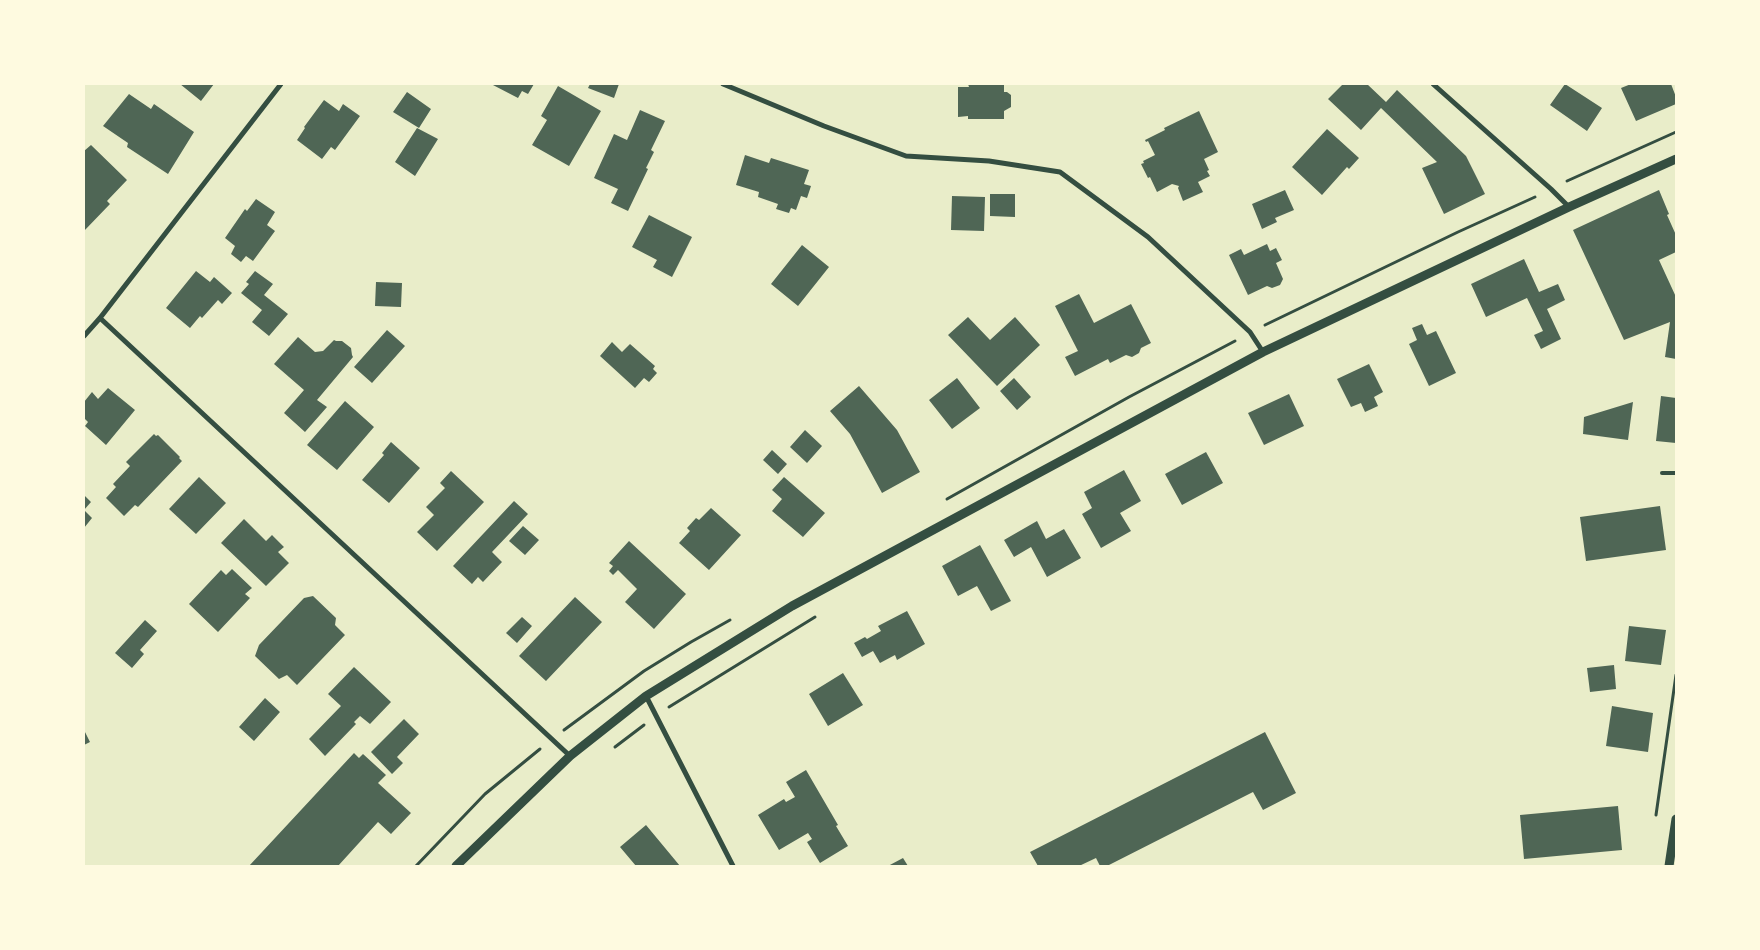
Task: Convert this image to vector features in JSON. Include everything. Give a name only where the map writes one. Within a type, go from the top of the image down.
[{"type":"street","points":[[84,336],[100,318],[281,84]]},
{"type":"street","points":[[723,84],[824,126],[906,156],[989,161],[1060,172],[1148,237],[1250,332],[1263,352]]},
{"type":"street","points":[[1433,84],[1569,207]]},
{"type":"street","points":[[456,866],[570,756],[646,696],[792,606],[1263,352],[1569,207],[1676,159]]},
{"type":"street","points":[[100,318],[570,756]]},
{"type":"street","points":[[646,696],[734,866]]},
{"type":"street","points":[[1669,866],[1676,818]]},
{"type":"lane","points":[[1662,473],[1676,473]]},
{"type":"path","points":[[614,748],[657,716],[817,616]]},
{"type":"path","points":[[1656,820],[1676,675]]},
{"type":"building","points":[[180,84],[214,84],[201,101]]},
{"type":"building","points":[[491,84],[534,84],[528,94],[522,91],[518,98]]},
{"type":"building","points":[[590,84],[619,84],[614,98],[588,88]]},
{"type":"building","points":[[968,84],[1004,84],[1004,92],[1011,95],[1011,107],[1004,111],[1004,119],[968,119],[968,116],[958,117],[958,87],[969,87]]},
{"type":"building","points":[[1343,84],[1367,84],[1386,102],[1397,90],[1466,156],[1485,194],[1444,214],[1422,168],[1437,162],[1381,108],[1361,130],[1328,99]]},
{"type":"building","points":[[1565,84],[1602,108],[1587,131],[1550,105]]},
{"type":"building","points":[[1631,84],[1671,84],[1676,97],[1676,104],[1636,121],[1621,88]]},
{"type":"building","points":[[558,86],[601,111],[569,166],[532,145],[547,120],[541,116]]},
{"type":"building","points":[[407,92],[431,109],[419,128],[393,112]]},
{"type":"building","points":[[129,94],[151,109],[154,104],[194,132],[168,174],[127,147],[128,143],[103,126]]},
{"type":"building","points":[[324,100],[339,111],[343,104],[360,116],[335,150],[331,147],[322,159],[297,140]]},
{"type":"building","points":[[640,110],[665,121],[651,150],[654,152],[646,168],[648,169],[628,211],[611,203],[618,189],[594,178],[614,134],[627,140]]},
{"type":"building","points":[[1199,111],[1218,152],[1204,159],[1210,176],[1198,182],[1203,192],[1183,201],[1179,186],[1172,184],[1157,192],[1150,177],[1148,178],[1141,164],[1155,155],[1148,141],[1146,142],[1145,140],[1165,130],[1164,128]]},
{"type":"building","points":[[417,128],[438,139],[415,176],[395,162]]},
{"type":"building","points":[[1327,129],[1359,158],[1349,169],[1347,167],[1322,195],[1292,167]]},
{"type":"building","points":[[91,145],[127,180],[107,201],[110,204],[84,231],[84,151]]},
{"type":"building","points":[[745,155],[769,163],[771,158],[809,170],[804,184],[811,186],[807,198],[801,196],[796,210],[791,208],[789,213],[776,209],[778,204],[758,197],[759,192],[736,185]]},
{"type":"building","points":[[1285,190],[1294,210],[1275,218],[1277,222],[1262,229],[1252,204]]},
{"type":"building","points":[[1659,190],[1676,235],[1676,252],[1659,260],[1676,297],[1676,359],[1665,357],[1670,322],[1624,340],[1573,230]]},
{"type":"building","points":[[990,194],[1015,194],[1015,217],[990,216]]},
{"type":"building","points":[[952,196],[985,197],[984,231],[951,230]]},
{"type":"building","points":[[256,199],[275,212],[267,225],[275,231],[253,261],[246,256],[241,262],[231,254],[235,246],[225,238],[245,209],[247,211]]},
{"type":"building","points":[[649,215],[692,237],[672,277],[653,267],[657,260],[632,247]]},
{"type":"building","points":[[1267,244],[1270,251],[1276,248],[1282,260],[1276,263],[1283,279],[1280,285],[1272,288],[1267,286],[1248,295],[1229,255],[1241,249],[1244,255]]},
{"type":"building","points":[[802,245],[829,267],[798,306],[771,284]]},
{"type":"building","points":[[1524,259],[1539,292],[1558,284],[1565,300],[1547,309],[1561,339],[1541,349],[1534,335],[1543,331],[1527,298],[1486,317],[1471,284]]},
{"type":"building","points":[[196,271],[210,282],[214,277],[232,293],[222,304],[218,300],[190,328],[166,308]]},
{"type":"building","points":[[255,271],[273,284],[264,295],[288,314],[269,336],[252,322],[262,310],[241,293],[249,284],[246,282]]},
{"type":"building","points":[[376,282],[402,283],[401,307],[375,306]]},
{"type":"building","points":[[1079,294],[1094,323],[1131,304],[1151,343],[1141,348],[1139,353],[1132,357],[1126,355],[1110,363],[1108,359],[1075,376],[1065,357],[1078,351],[1055,306]]},
{"type":"building","points":[[968,317],[990,340],[1015,317],[1040,345],[997,386],[948,335]]},
{"type":"building","points":[[1422,324],[1427,335],[1436,331],[1456,373],[1429,386],[1409,344],[1417,340],[1412,328]]},
{"type":"building","points":[[387,330],[405,346],[372,383],[354,367]]},
{"type":"building","points":[[298,337],[315,352],[323,351],[334,340],[342,341],[351,348],[353,357],[317,400],[327,407],[305,432],[284,413],[304,390],[274,364]]},
{"type":"building","points":[[612,342],[622,352],[630,344],[655,366],[653,369],[657,373],[649,382],[644,378],[635,388],[600,356]]},
{"type":"building","points":[[1369,364],[1383,392],[1374,397],[1378,406],[1365,412],[1361,403],[1351,407],[1337,379]]},
{"type":"building","points":[[957,378],[980,408],[952,429],[929,400]]},
{"type":"building","points":[[1014,378],[1031,397],[1017,410],[1000,391]]},
{"type":"building","points":[[859,386],[897,430],[920,472],[882,493],[850,434],[830,411]]},
{"type":"building","points":[[108,388],[135,410],[106,445],[85,426],[88,422],[84,418],[84,402],[92,392],[98,399]]},
{"type":"building","points":[[1289,394],[1304,426],[1264,445],[1248,413]]},
{"type":"building","points":[[1661,396],[1676,398],[1676,443],[1656,441]]},
{"type":"building","points":[[345,401],[374,427],[337,470],[307,445]]},
{"type":"building","points":[[1633,402],[1628,440],[1583,434],[1584,417]]},
{"type":"building","points":[[805,430],[822,446],[807,463],[790,447]]},
{"type":"building","points":[[154,434],[158,435],[182,461],[138,507],[135,505],[124,516],[106,498],[116,487],[113,484],[130,466],[126,462]]},
{"type":"building","points":[[391,442],[420,468],[389,503],[362,480],[384,455],[382,453]]},
{"type":"building","points":[[772,450],[787,464],[778,474],[763,460]]},
{"type":"building","points":[[1206,452],[1223,483],[1182,505],[1165,474]]},
{"type":"building","points":[[1124,470],[1141,501],[1120,513],[1131,531],[1101,548],[1082,514],[1092,508],[1084,492]]},
{"type":"building","points":[[451,471],[484,502],[437,551],[417,532],[434,515],[426,507],[445,488],[440,483]]},
{"type":"building","points":[[199,477],[226,503],[196,534],[169,509]]},
{"type":"building","points":[[784,477],[825,513],[803,537],[772,511],[782,499],[772,490]]},
{"type":"building","points":[[84,495],[91,502],[84,510]]},
{"type":"building","points":[[514,501],[528,514],[492,552],[502,562],[483,582],[478,577],[472,584],[453,566]]},
{"type":"building","points":[[1660,506],[1666,550],[1586,561],[1580,517]]},
{"type":"building","points":[[711,508],[741,535],[709,570],[679,543],[690,531],[687,528],[696,518],[699,520]]},
{"type":"building","points":[[84,510],[92,518],[84,528]]},
{"type":"building","points":[[244,519],[266,541],[272,535],[284,547],[278,552],[289,563],[266,586],[221,543]]},
{"type":"building","points":[[1037,521],[1046,539],[1064,529],[1081,558],[1047,577],[1031,547],[1014,557],[1004,540]]},
{"type":"building","points":[[523,526],[539,540],[525,555],[509,541]]},
{"type":"building","points":[[629,541],[686,594],[654,629],[625,602],[637,589],[618,570],[613,575],[609,571],[613,566],[609,563]]},
{"type":"building","points":[[980,545],[1011,601],[991,611],[977,586],[958,596],[942,566]]},
{"type":"building","points":[[232,569],[252,588],[245,594],[250,598],[218,632],[189,604],[221,570],[226,575]]},
{"type":"building","points":[[313,596],[336,618],[335,625],[345,635],[297,685],[287,675],[279,679],[255,656],[259,645],[304,598]]},
{"type":"building","points":[[575,597],[602,622],[546,681],[519,656]]},
{"type":"building","points":[[907,611],[925,644],[897,660],[895,655],[880,663],[873,651],[862,657],[854,643],[865,637],[867,639],[881,631],[878,626]]},
{"type":"building","points":[[522,617],[532,626],[517,643],[506,633]]},
{"type":"building","points":[[145,620],[157,631],[140,650],[144,654],[132,668],[115,653]]},
{"type":"building","points":[[1629,626],[1666,630],[1661,665],[1625,661]]},
{"type":"building","points":[[1614,665],[1616,689],[1590,692],[1587,668]]},
{"type":"building","points":[[354,667],[391,702],[370,724],[360,716],[354,722],[356,724],[325,756],[309,739],[341,706],[328,694]]},
{"type":"building","points":[[843,673],[863,705],[828,726],[809,694]]},
{"type":"building","points":[[265,698],[280,712],[254,741],[239,727]]},
{"type":"building","points":[[1612,706],[1653,713],[1648,752],[1606,746]]},
{"type":"building","points":[[404,719],[419,734],[397,757],[403,763],[392,774],[371,752]]},
{"type":"building","points":[[84,730],[90,742],[84,745]]},
{"type":"building","points":[[1265,732],[1296,793],[1263,810],[1253,792],[1107,866],[1100,866],[1096,858],[1079,866],[1038,866],[1030,852]]},
{"type":"building","points":[[354,753],[359,758],[363,754],[386,775],[378,783],[411,813],[391,834],[378,822],[338,866],[249,866]]},
{"type":"building","points":[[806,770],[848,846],[820,863],[807,842],[812,839],[808,833],[779,850],[758,815],[784,799],[786,802],[795,797],[786,782]]},
{"type":"building","points":[[1618,806],[1622,850],[1524,859],[1520,815]]},
{"type":"building","points":[[646,825],[680,866],[636,866],[620,847]]},
{"type":"building","points":[[903,858],[908,866],[888,866]]}]
